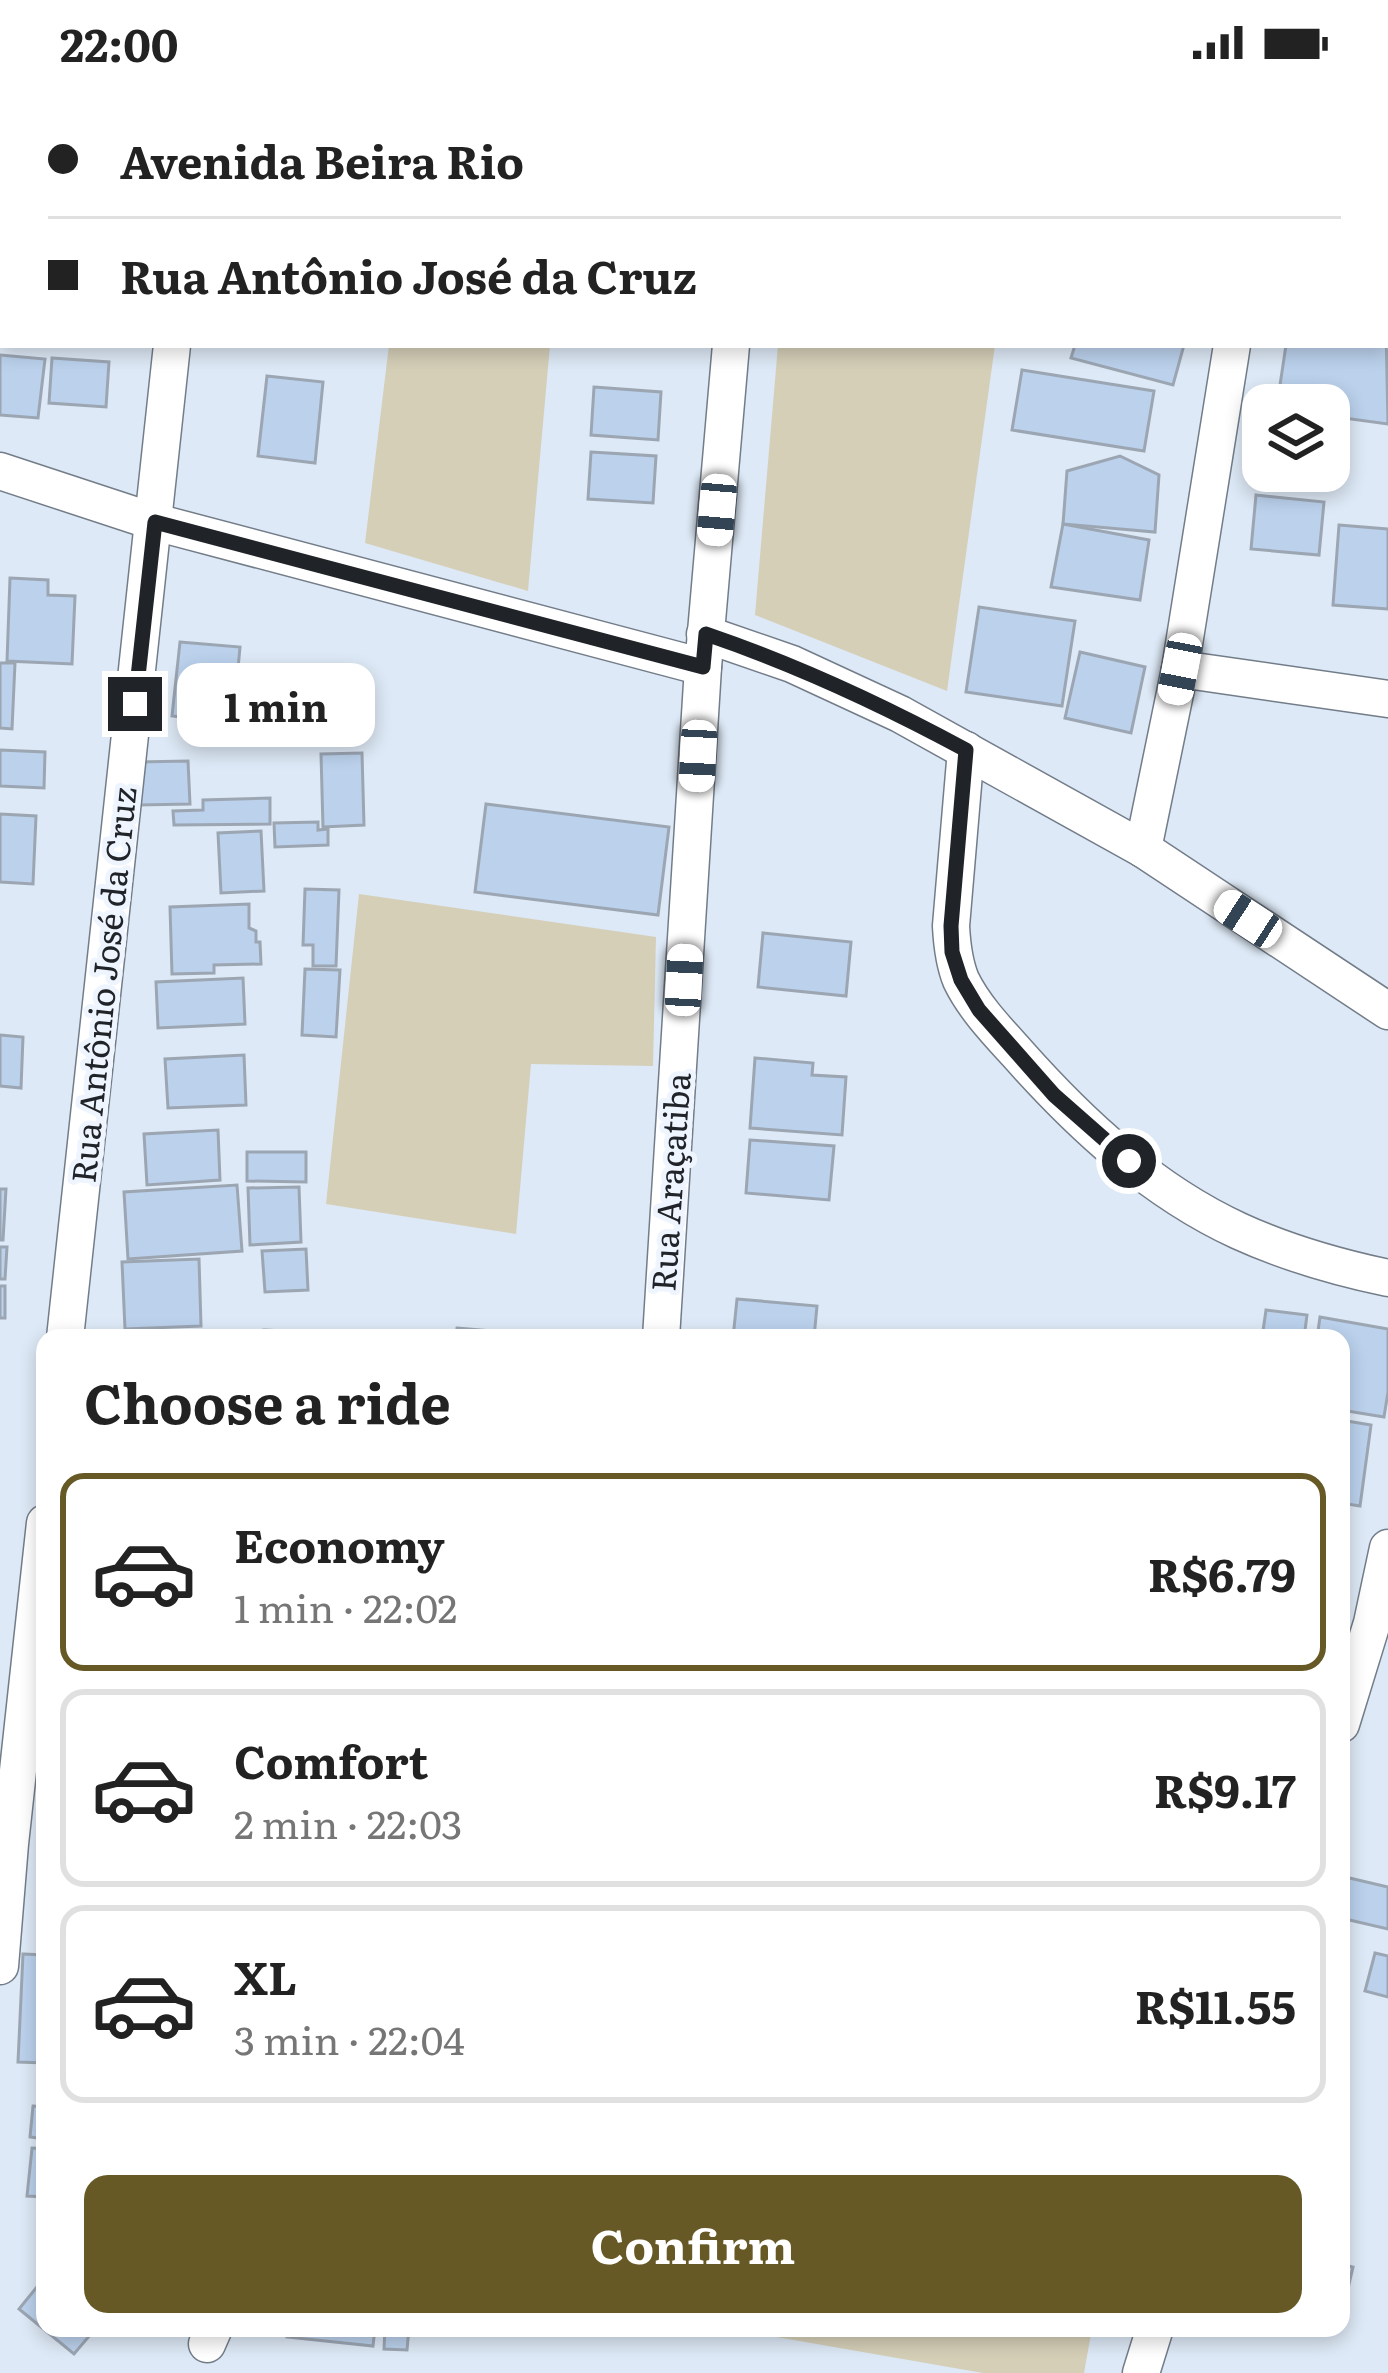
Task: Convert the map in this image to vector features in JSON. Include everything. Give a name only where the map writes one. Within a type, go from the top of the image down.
[{"type":"street","name":"Rua Antônio José da Cruz","points":[[66,1329],[172,348]]},
{"type":"street","name":"Rua Araçatiba","points":[[663,1329],[704,651],[731,348]]},
{"type":"street","points":[[1143,850],[1180,669],[1232,348]]},
{"type":"street","points":[[0,471],[155,522],[704,651],[792,664],[900,714],[1143,850],[1388,1011]]},
{"type":"street","points":[[1180,669],[1388,699]]},
{"type":"street","points":[[966,750],[952,952],[961,980],[979,1010],[1054,1095],[1109,1145],[1192,1205],[1294,1254],[1388,1278]]},
{"type":"street","points":[[1350,1662],[1356,1621],[1388,1548]]},
{"type":"street","points":[[0,1966],[18,1845],[36,1630]]},
{"type":"street","points":[[1142,2373],[1152,2337]]},
{"type":"shaded area","points":[[389,348],[550,348],[528,591],[365,543]]},
{"type":"shaded area","points":[[778,348],[995,348],[947,691],[755,615]]},
{"type":"shaded area","points":[[359,894],[656,937],[653,1066],[531,1064],[516,1234],[326,1204]]},
{"type":"shaded area","points":[[776,2337],[1090,2337],[1084,2373],[983,2373]]},
{"type":"building","points":[[1074,348],[1183,348],[1173,385],[1071,358]]},
{"type":"building","points":[[1286,348],[1386,348],[1388,424],[1350,419],[1350,384],[1280,384]]},
{"type":"building","points":[[0,355],[45,359],[38,418],[0,415]]},
{"type":"building","points":[[52,358],[109,362],[106,407],[49,403]]},
{"type":"building","points":[[1022,370],[1154,391],[1144,451],[1012,430]]},
{"type":"building","points":[[267,376],[323,382],[315,463],[258,456]]},
{"type":"building","points":[[594,387],[661,392],[658,440],[591,435]]},
{"type":"building","points":[[591,452],[656,456],[653,503],[588,499]]},
{"type":"building","points":[[1120,456],[1159,475],[1155,532],[1063,524],[1067,471]]},
{"type":"building","points":[[1256,495],[1324,502],[1319,555],[1251,549]]},
{"type":"building","points":[[1063,524],[1149,540],[1140,600],[1051,587]]},
{"type":"building","points":[[1339,525],[1388,529],[1388,609],[1333,605]]},
{"type":"building","points":[[10,578],[48,580],[48,595],[75,596],[72,664],[7,661]]},
{"type":"building","points":[[979,607],[1075,621],[1062,706],[966,692]]},
{"type":"building","points":[[180,642],[240,647],[233,723],[172,716]]},
{"type":"building","points":[[1080,652],[1145,667],[1131,733],[1065,718]]},
{"type":"building","points":[[0,663],[15,663],[12,729],[0,728]]},
{"type":"building","points":[[0,750],[45,752],[44,788],[0,786]]},
{"type":"building","points":[[362,753],[364,825],[323,827],[321,754]]},
{"type":"building","points":[[188,761],[190,804],[139,805],[137,762]]},
{"type":"building","points":[[270,798],[270,824],[174,825],[173,811],[203,810],[203,800]]},
{"type":"building","points":[[486,804],[669,827],[658,915],[475,892]]},
{"type":"building","points":[[0,814],[36,816],[33,884],[0,882]]},
{"type":"building","points":[[318,822],[318,830],[328,829],[328,845],[275,847],[274,823]]},
{"type":"building","points":[[261,831],[264,891],[221,893],[218,833]]},
{"type":"building","points":[[305,889],[339,890],[336,966],[313,966],[313,945],[303,945]]},
{"type":"building","points":[[249,904],[249,928],[256,931],[256,942],[260,942],[261,964],[214,965],[214,973],[172,974],[170,907]]},
{"type":"building","points":[[763,933],[851,942],[846,996],[758,987]]},
{"type":"building","points":[[305,969],[340,970],[336,1037],[302,1035]]},
{"type":"building","points":[[243,978],[245,1024],[158,1028],[156,982]]},
{"type":"building","points":[[0,1035],[23,1037],[21,1088],[0,1086]]},
{"type":"building","points":[[244,1055],[246,1105],[168,1108],[165,1059]]},
{"type":"building","points":[[755,1058],[813,1063],[812,1075],[846,1077],[842,1135],[750,1128]]},
{"type":"building","points":[[218,1130],[220,1180],[147,1185],[144,1134]]},
{"type":"building","points":[[750,1140],[834,1146],[829,1200],[746,1193]]},
{"type":"building","points":[[247,1152],[306,1152],[306,1182],[247,1181]]},
{"type":"building","points":[[237,1185],[242,1251],[128,1259],[124,1192]]},
{"type":"building","points":[[299,1187],[301,1242],[250,1245],[248,1188]]},
{"type":"building","points":[[0,1189],[6,1189],[3,1240],[0,1240]]},
{"type":"building","points":[[0,1247],[7,1247],[5,1279],[0,1279]]},
{"type":"building","points":[[306,1249],[308,1290],[265,1292],[262,1251]]},
{"type":"building","points":[[199,1259],[201,1326],[125,1329],[122,1262]]},
{"type":"building","points":[[0,1286],[5,1286],[5,1318],[0,1318]]},
{"type":"building","points":[[737,1299],[817,1306],[815,1329],[734,1329]]},
{"type":"building","points":[[1266,1310],[1307,1315],[1305,1329],[1263,1329]]},
{"type":"building","points":[[1320,1317],[1388,1329],[1384,1417],[1350,1411],[1350,1329],[1318,1329]]},
{"type":"building","points":[[1350,1422],[1371,1425],[1360,1506],[1350,1504]]},
{"type":"building","points":[[1350,1878],[1388,1887],[1388,1929],[1350,1920]]},
{"type":"building","points":[[1375,1953],[1388,1956],[1388,1997],[1365,1991]]},
{"type":"building","points":[[23,1954],[36,1955],[36,2063],[18,2062]]},
{"type":"building","points":[[33,2106],[36,2106],[36,2138],[30,2137]]},
{"type":"building","points":[[32,2148],[36,2148],[36,2196],[27,2196]]},
{"type":"building","points":[[36,2288],[36,2323],[19,2309]]},
{"type":"building","points":[[53,2337],[88,2337],[74,2354]]},
{"type":"building","points":[[287,2337],[374,2337],[373,2346]]},
{"type":"building","points":[[385,2337],[408,2337],[407,2350],[384,2349]]},
{"type":"route","points":[[135,704],[155,522],[703,667],[706,634],[849,690],[966,750],[951,926],[952,952],[961,980],[979,1010],[1054,1095],[1129,1161]]}]
